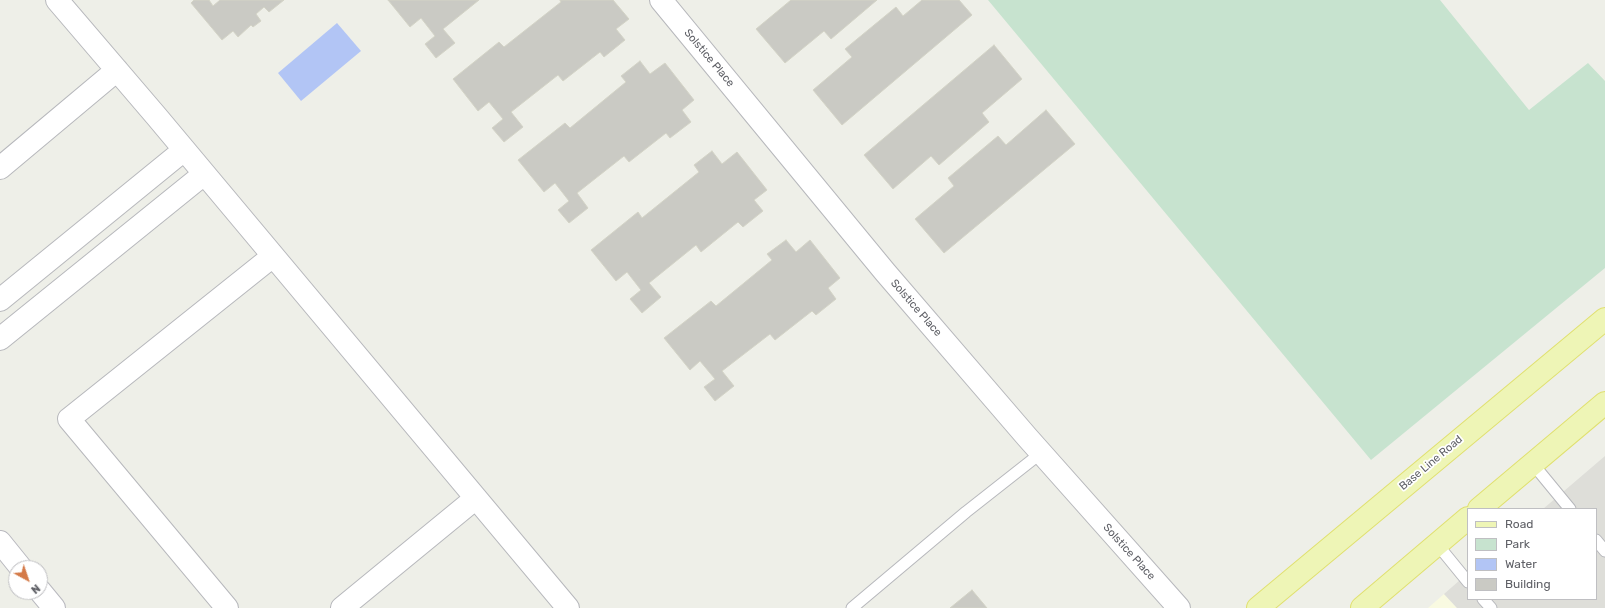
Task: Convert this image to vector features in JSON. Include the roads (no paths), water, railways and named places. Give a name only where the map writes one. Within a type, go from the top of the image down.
[{"type":"main road","name":"Base Line Road","points":[[1258,608],[1605,319]]},
{"type":"main road","points":[[1480,508],[1605,403]]},
{"type":"main road","points":[[1362,608],[1467,519]]},
{"type":"street","points":[[57,0],[568,608]]},
{"type":"street","name":"Solstice Place","points":[[661,0],[885,272],[1040,453],[1178,608]]},
{"type":"street","points":[[0,168],[117,70]]},
{"type":"street","points":[[0,300],[184,150]]},
{"type":"street","points":[[0,339],[204,174]]},
{"type":"street","points":[[228,608],[69,419],[272,256]]},
{"type":"street","points":[[342,608],[476,498]]},
{"type":"street","points":[[0,542],[15,560]]},
{"type":"street","points":[[47,600],[54,608]]},
{"type":"lane","points":[[852,608],[966,512],[1040,453]]},
{"type":"lane","points":[[1533,464],[1569,508]]},
{"type":"lane","points":[[1597,541],[1605,551]]},
{"type":"lane","points":[[1437,544],[1467,581]]},
{"type":"lane","points":[[1484,600],[1490,608]]},
{"type":"water","points":[[337,23],[361,51],[301,101],[278,73]]}]
